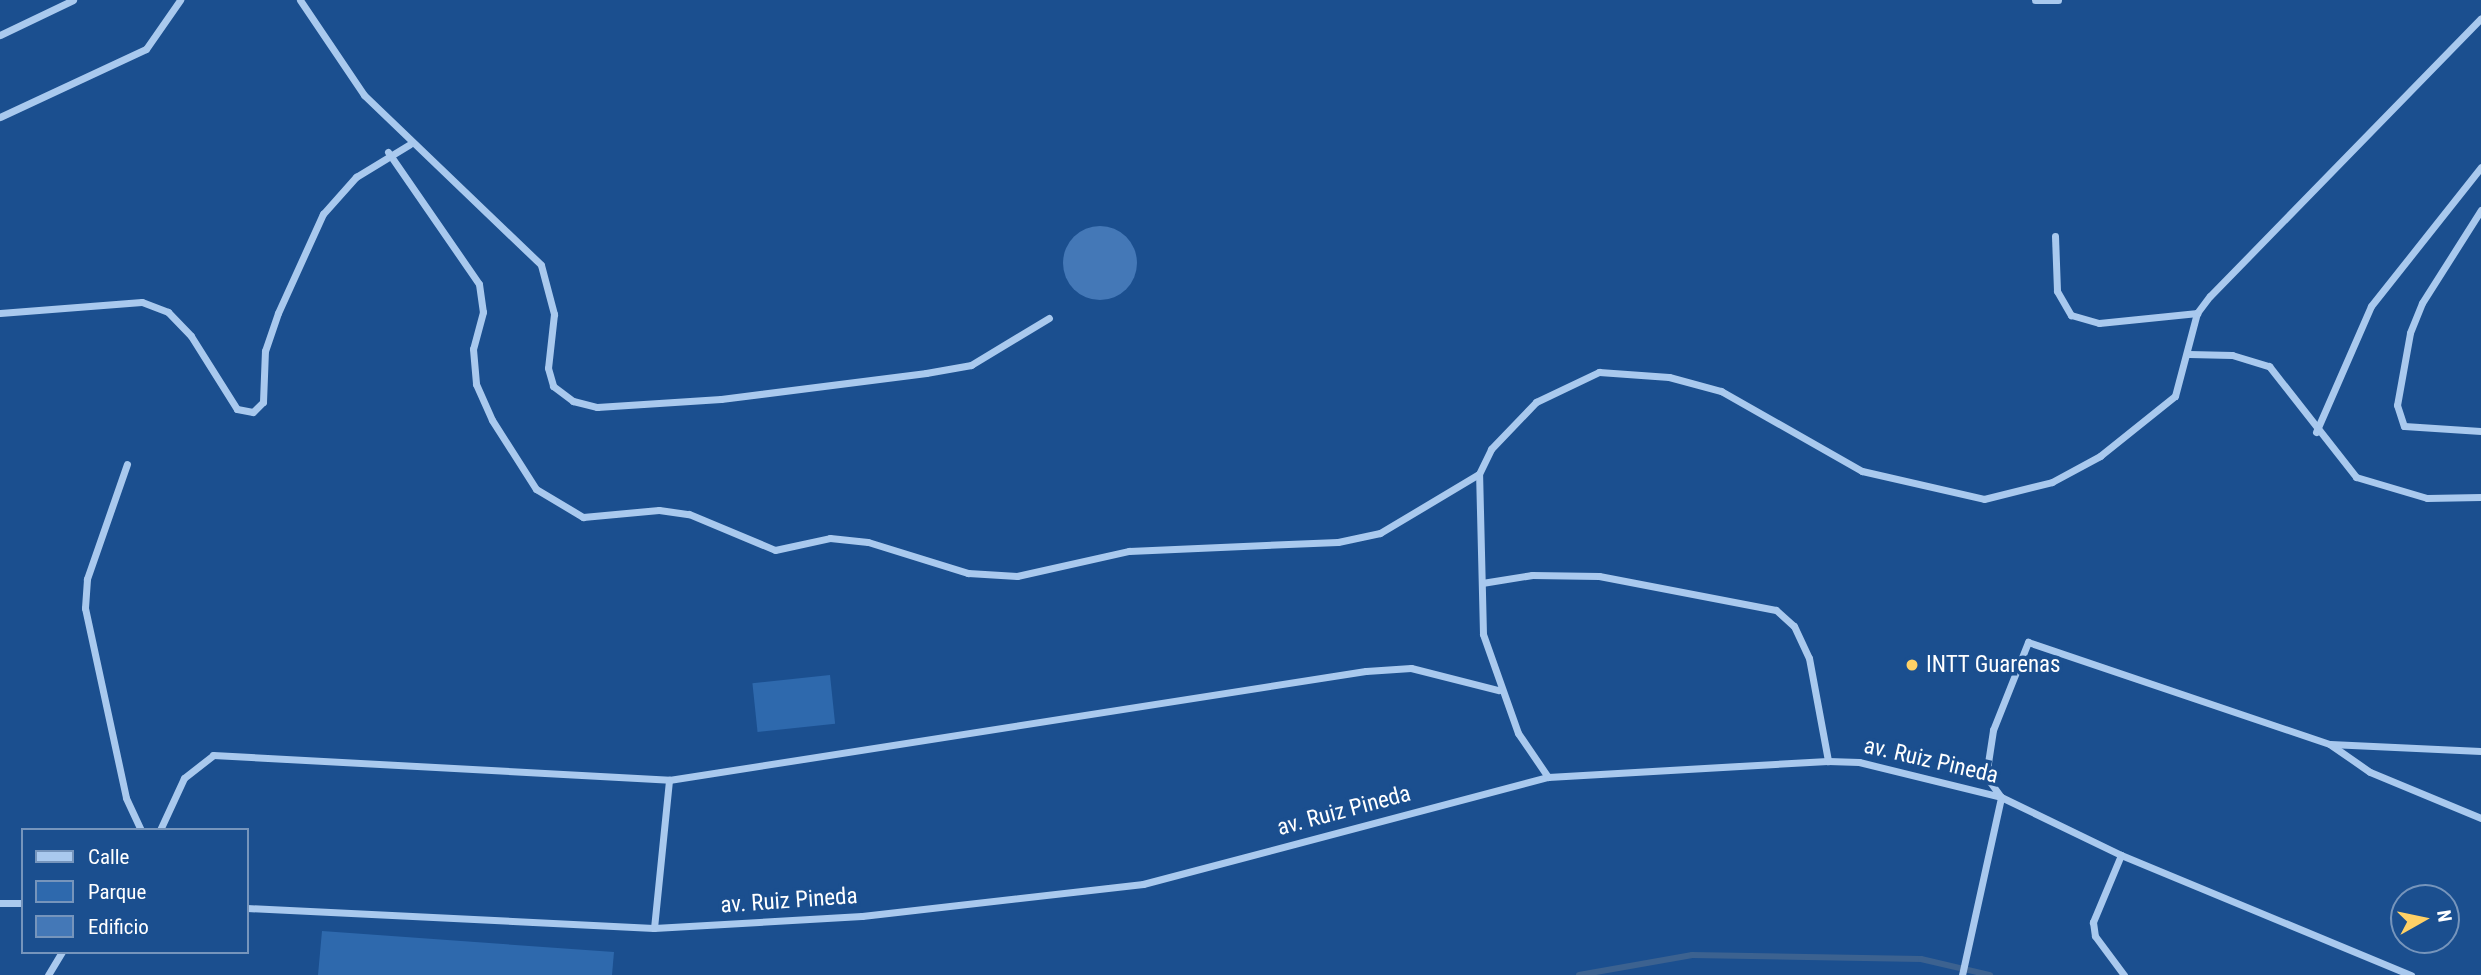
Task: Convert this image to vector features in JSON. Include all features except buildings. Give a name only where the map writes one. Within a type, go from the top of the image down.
[{"type":"street","points":[[0,35],[73,0]]},
{"type":"street","points":[[0,117],[146,50],[180,0]]},
{"type":"street","points":[[300,0],[364,95],[410,144],[541,265],[554,313],[548,368],[553,386],[573,401],[597,407],[721,399],[926,373],[971,365],[1049,318]]},
{"type":"street","points":[[2035,0],[2058,0]]},
{"type":"street","points":[[1548,777],[1499,690],[1483,634],[1479,474],[1491,449],[1536,402],[1599,372],[1669,377],[1721,391],[1862,471],[1955,494],[2003,498],[2052,482],[2161,412],[2175,396],[2189,354],[2197,313],[2481,18]]},
{"type":"street","points":[[0,313],[142,302],[168,312],[237,410],[253,412],[263,402],[265,351],[278,313],[323,214],[388,152],[410,144]]},
{"type":"street","points":[[388,152],[479,284],[476,384],[492,420],[536,489],[583,517],[659,510],[689,514],[775,550],[830,538],[868,542],[968,573],[1017,576],[1129,551],[1338,542],[1380,533],[1479,474]]},
{"type":"street","points":[[2316,432],[2371,306],[2481,167]]},
{"type":"street","points":[[2481,210],[2422,303],[2410,333],[2396,405],[2404,426],[2481,431]]},
{"type":"street","points":[[2055,236],[2057,291],[2071,315],[2099,323],[2197,313]]},
{"type":"street","points":[[2189,354],[2232,355],[2269,366],[2316,432],[2370,484],[2427,498],[2481,497]]},
{"type":"street","points":[[127,464],[87,579],[85,608],[126,798],[140,828]]},
{"type":"street","points":[[1482,583],[1532,575],[1599,576],[1776,610],[1794,626],[1809,658],[1828,761]]},
{"type":"street","points":[[1962,975],[2001,797],[1986,776],[1993,730],[2031,642],[2330,744],[2370,772],[2481,818]]},
{"type":"street","points":[[161,828],[184,778],[213,755],[669,780],[1366,671],[1412,668],[1499,690]]},
{"type":"street","points":[[2330,744],[2481,751]]},
{"type":"street","name":"av. Ruiz Pineda","points":[[248,908],[654,928],[862,916],[1143,884],[1548,777],[1828,761],[1859,762],[2001,797],[2121,855],[2411,975]]},
{"type":"street","points":[[654,928],[669,780]]},
{"type":"street","points":[[2121,855],[2093,922],[2095,936],[2124,975]]},
{"type":"street","points":[[0,903],[21,903]]},
{"type":"street","points":[[48,975],[61,954]]},
{"type":"green space","points":[[830,675],[835,724],[758,732],[752,683]]},
{"type":"green space","points":[[322,931],[614,952],[612,975],[318,975]]},
{"type":"waterway","points":[[1579,975],[1692,955],[1921,959],[1990,975]]},
{"type":"place","name":"INTT Guarenas","points":[[1912,665]]}]
